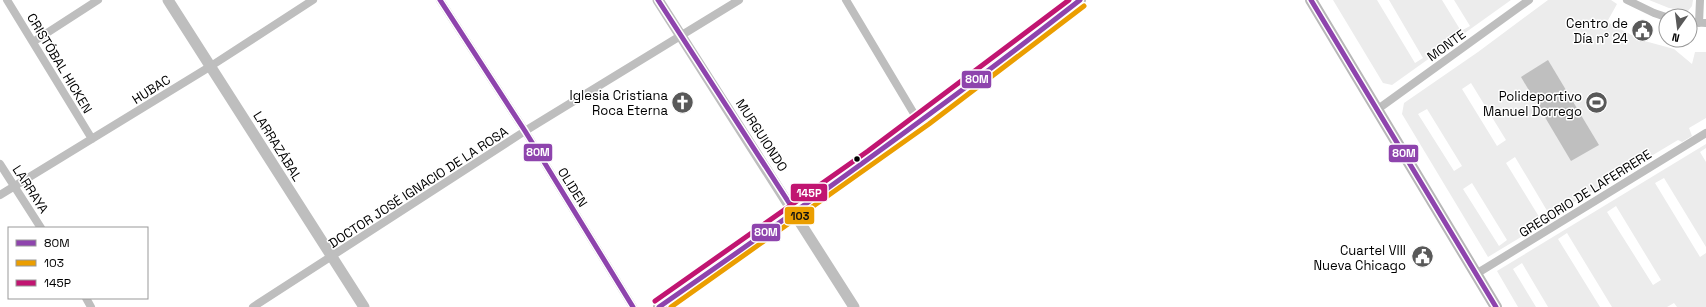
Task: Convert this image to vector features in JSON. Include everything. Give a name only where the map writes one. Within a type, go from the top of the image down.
[{"type":"main road","points":[[659,307],[920,122],[1006,58],[1080,0]]},
{"type":"main road","points":[[1311,0],[1496,307]]},
{"type":"street","name":"CRISTÓBAL HICKEN","points":[[7,0],[92,139]]},
{"type":"street","points":[[33,42],[98,0]]},
{"type":"street","name":"LARRAZÁBAL","points":[[168,0],[364,307]]},
{"type":"street","name":"HUBAC","points":[[0,195],[210,66],[312,0]]},
{"type":"street","name":"OLIDEN","points":[[440,0],[525,132],[633,307]]},
{"type":"street","name":"MURGUIONDO","points":[[658,0],[795,212],[854,307]]},
{"type":"street","name":"DOCTOR JOSÉ IGNACIO DE LA ROSA","points":[[253,307],[525,132],[739,0]]},
{"type":"street","points":[[846,0],[920,122]]},
{"type":"street","name":"MONTE","points":[[1378,110],[1529,0]]},
{"type":"street","points":[[1627,0],[1658,14]]},
{"type":"street","points":[[1700,0],[1702,23]]},
{"type":"street","name":"GREGORIO DE LAFERRERE","points":[[1476,274],[1706,133]]},
{"type":"street","name":"LARRAYA","points":[[0,164],[40,227]]},
{"type":"shaded area","points":[[1333,0],[1377,0],[1415,63],[1423,58],[1389,0],[1442,0],[1461,31],[1470,26],[1454,0],[1511,0],[1392,85],[1383,83]]},
{"type":"shaded area","name":"Polideportivo Manuel Dorrego","points":[[1548,0],[1611,0],[1617,4],[1607,22],[1641,40],[1658,45],[1658,48],[1674,49],[1692,64],[1695,52],[1706,52],[1706,118],[1689,128],[1692,136],[1682,142],[1678,140],[1571,204],[1572,206],[1488,257],[1402,114],[1404,103],[1478,52]],"holes":[[[1471,83],[1506,140],[1497,146],[1462,89]],[[1427,109],[1462,166],[1454,171],[1418,114]],[[1515,157],[1549,214],[1541,220],[1506,163]],[[1472,183],[1507,240],[1499,246],[1463,189]]]},
{"type":"shaded area","points":[[1649,0],[1693,0],[1690,8],[1669,8]]},
{"type":"shaded area","points":[[1548,60],[1599,145],[1571,161],[1521,77]]},
{"type":"shaded area","points":[[1706,144],[1706,148],[1700,152],[1706,162],[1706,247],[1664,178],[1655,183],[1700,257],[1706,253],[1706,307],[1677,307],[1674,303],[1667,307],[1612,307],[1567,233],[1558,239],[1600,307],[1548,307],[1522,263],[1513,269],[1536,307],[1518,307],[1497,271]],"holes":[[[1616,206],[1661,280],[1653,285],[1607,212]]]},
{"type":"transit line","name":"80M","points":[[440,0],[525,131],[633,307]]},
{"type":"transit line","name":"80M","points":[[658,0],[795,212]]},
{"type":"transit line","name":"145P","points":[[655,301],[868,151],[1069,0]]},
{"type":"transit line","name":"80M","points":[[659,307],[872,156],[977,79],[1080,0]]},
{"type":"transit line","name":"80M","points":[[1311,0],[1496,307]]},
{"type":"transit line","name":"103","points":[[671,307],[929,124],[1084,6]]},
{"type":"place","name":"Centro de Día n° 24","points":[[1643,30]]},
{"type":"place","name":"Iglesia Cristiana Roca Eterna","points":[[683,102]]},
{"type":"place","name":"Polideportivo Manuel Dorrego","points":[[1597,103]]},
{"type":"place","name":"Cuartel VIII Nueva Chicago","points":[[1422,257]]}]
